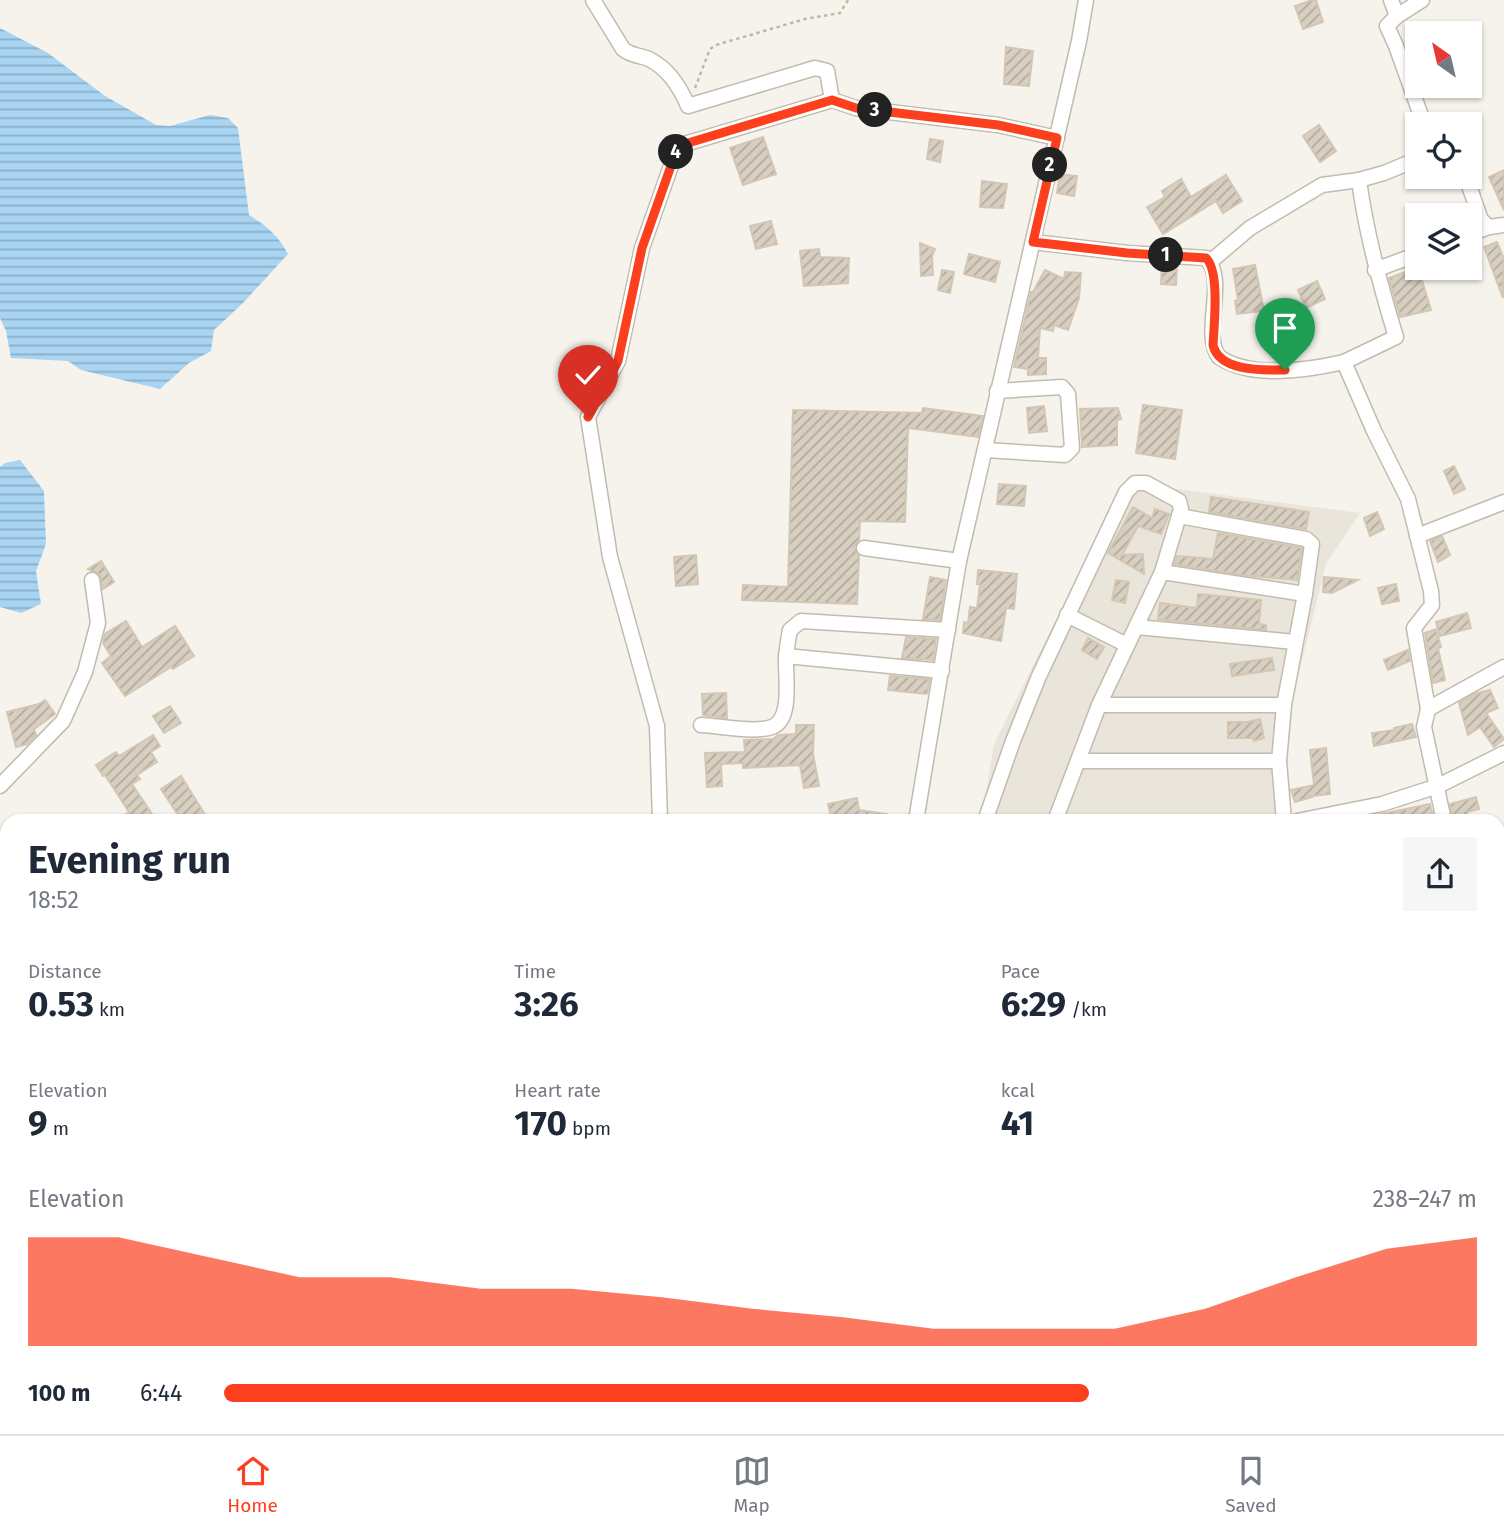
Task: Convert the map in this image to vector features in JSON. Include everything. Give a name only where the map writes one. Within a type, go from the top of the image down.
[{"type":"street","points":[[593,0],[623,49],[628,54],[649,60],[667,72],[680,88],[688,106],[821,69],[832,100]]},
{"type":"street","points":[[917,814],[959,561],[1057,138],[1086,0]]},
{"type":"street","points":[[1391,0],[1397,16]]},
{"type":"street","points":[[1420,112],[1387,26],[1422,0]]},
{"type":"street","points":[[660,814],[657,726],[610,557],[588,417],[618,361],[642,248],[678,146],[832,100],[856,108],[998,125],[1057,138]]},
{"type":"street","points":[[1210,262],[1250,228],[1322,185],[1359,180],[1405,164]]},
{"type":"street","points":[[1210,262],[1214,279],[1213,349],[1219,357],[1240,366],[1265,370],[1313,369],[1344,362],[1396,337],[1375,270],[1359,180]]},
{"type":"street","points":[[1470,189],[1482,220],[1489,227]]},
{"type":"street","points":[[1482,230],[1504,225]]},
{"type":"street","points":[[1033,242],[1127,253],[1200,257],[1210,262]]},
{"type":"street","points":[[1375,270],[1405,259]]},
{"type":"street","points":[[1344,362],[1386,458],[1408,499],[1431,591],[1432,605],[1414,628],[1427,709],[1424,727],[1443,814]]},
{"type":"street","points":[[985,450],[1065,455],[1072,448],[1068,394],[1062,387],[997,391]]},
{"type":"street","points":[[987,814],[1013,741],[1122,497],[1130,485],[1146,483],[1181,503],[1179,516],[1161,572],[1098,705],[1058,814]]},
{"type":"street","points":[[1417,536],[1504,502]]},
{"type":"street","points":[[1179,516],[1309,540],[1312,547],[1284,705],[1279,761],[1283,814]]},
{"type":"street","points":[[864,548],[959,561]]},
{"type":"street","points":[[1161,572],[1305,594]]},
{"type":"street","points":[[0,786],[62,721],[85,672],[97,623],[92,580]]},
{"type":"street","points":[[1067,615],[1127,645]]},
{"type":"street","points":[[701,725],[761,729],[780,723],[786,705],[786,656],[790,630],[801,621],[948,630]]},
{"type":"street","points":[[1137,627],[1295,642]]},
{"type":"street","points":[[786,656],[942,671]]},
{"type":"street","points":[[1427,709],[1504,667]]},
{"type":"street","points":[[1098,705],[1284,705]]},
{"type":"street","points":[[1332,814],[1382,804],[1438,786],[1504,753]]},
{"type":"street","points":[[1079,761],[1279,761]]},
{"type":"path","points":[[688,106],[710,49],[805,19],[840,13],[848,0]]},
{"type":"shaded area","points":[[1125,482],[1360,513],[1326,564],[1288,717],[1285,790],[1288,814],[982,814],[994,744]]},
{"type":"water","points":[[0,28],[48,53],[105,96],[156,125],[170,126],[210,115],[228,118],[238,128],[249,215],[272,232],[288,254],[214,330],[211,351],[189,363],[160,389],[81,370],[68,361],[11,358],[6,331],[0,318]]},
{"type":"water","points":[[20,460],[44,491],[46,544],[36,571],[41,604],[21,613],[0,607],[0,467],[5,463]]},
{"type":"building","points":[[1316,0],[1323,22],[1303,29],[1295,6]]},
{"type":"building","points":[[1006,47],[1033,51],[1029,86],[1004,84]]},
{"type":"building","points":[[1319,125],[1336,151],[1320,162],[1303,136]]},
{"type":"building","points":[[763,137],[776,174],[743,185],[730,148]]},
{"type":"building","points":[[930,139],[943,141],[940,162],[927,159]]},
{"type":"building","points":[[1504,170],[1504,210],[1489,177]]},
{"type":"building","points":[[1060,174],[1077,176],[1074,196],[1057,193]]},
{"type":"building","points":[[1226,175],[1242,201],[1223,213],[1216,201],[1163,234],[1147,207],[1165,197],[1162,191],[1181,179],[1191,197]]},
{"type":"building","points":[[982,181],[1007,184],[1003,208],[980,207]]},
{"type":"building","points":[[771,221],[777,244],[756,249],[750,226]]},
{"type":"building","points":[[1497,242],[1504,259],[1503,298],[1484,247]]},
{"type":"building","points":[[920,243],[935,249],[932,256],[933,275],[921,276]]},
{"type":"building","points":[[819,249],[820,257],[849,258],[848,283],[804,286],[800,251]]},
{"type":"building","points":[[969,254],[1000,262],[995,282],[964,274]]},
{"type":"building","points":[[1162,265],[1177,266],[1176,285],[1161,284]]},
{"type":"building","points":[[1255,265],[1264,311],[1237,314],[1235,301],[1238,300],[1233,269]]},
{"type":"building","points":[[942,270],[954,272],[950,293],[938,290]]},
{"type":"building","points":[[1045,270],[1064,279],[1065,272],[1081,273],[1079,298],[1068,330],[1054,325],[1053,331],[1040,328],[1038,358],[1046,358],[1046,374],[1028,375],[1028,369],[1014,367],[1031,292]]},
{"type":"building","points":[[1405,272],[1405,280],[1422,280],[1431,310],[1400,317],[1389,278]]},
{"type":"building","points":[[1317,281],[1325,299],[1306,308],[1298,290]]},
{"type":"building","points":[[1143,405],[1182,410],[1175,459],[1136,453]]},
{"type":"building","points":[[1044,406],[1047,431],[1029,433],[1027,408]]},
{"type":"building","points":[[923,408],[983,416],[978,437],[908,428],[905,522],[860,521],[859,540],[854,547],[859,556],[857,604],[742,600],[743,585],[788,587],[793,410],[922,413]]},
{"type":"building","points":[[1118,408],[1121,419],[1117,420],[1117,445],[1082,447],[1080,409]]},
{"type":"building","points":[[1454,466],[1465,489],[1454,494],[1444,471]]},
{"type":"building","points":[[999,484],[1026,486],[1024,506],[997,504]]},
{"type":"building","points":[[1211,497],[1309,512],[1306,529],[1209,512]]},
{"type":"building","points":[[1133,507],[1152,518],[1155,509],[1169,514],[1161,534],[1138,526],[1122,555],[1143,554],[1144,574],[1108,553]]},
{"type":"building","points":[[1377,512],[1384,529],[1370,536],[1364,518]]},
{"type":"building","points":[[1218,533],[1302,548],[1297,580],[1242,575],[1174,564],[1177,556],[1213,559]]},
{"type":"building","points":[[1442,536],[1450,555],[1438,562],[1430,541]]},
{"type":"building","points":[[696,555],[698,584],[676,586],[674,557]]},
{"type":"building","points":[[101,561],[114,582],[103,589],[100,575],[88,569]]},
{"type":"building","points":[[978,570],[1017,574],[1014,609],[1006,608],[1001,641],[963,633],[964,622],[968,623],[970,607],[977,608],[980,584],[977,584]]},
{"type":"building","points":[[930,577],[946,580],[940,620],[923,619]]},
{"type":"building","points":[[1324,577],[1358,580],[1332,593],[1323,592]]},
{"type":"building","points":[[1116,580],[1129,582],[1125,603],[1112,600]]},
{"type":"building","points":[[1396,584],[1399,601],[1382,604],[1378,588]]},
{"type":"building","points":[[1198,594],[1261,600],[1259,624],[1266,625],[1266,630],[1158,619],[1160,603],[1197,608]]},
{"type":"building","points":[[1467,613],[1471,628],[1440,636],[1436,622]]},
{"type":"building","points":[[126,621],[142,647],[175,626],[194,656],[125,696],[102,663],[111,656],[103,643],[105,634]]},
{"type":"building","points":[[1436,629],[1445,680],[1433,683],[1425,633]]},
{"type":"building","points":[[906,637],[936,639],[933,660],[902,658]]},
{"type":"building","points":[[1088,638],[1104,647],[1097,659],[1082,650]]},
{"type":"building","points":[[1408,650],[1410,661],[1388,670],[1384,660]]},
{"type":"building","points":[[1272,658],[1274,670],[1232,676],[1230,664]]},
{"type":"building","points":[[890,676],[930,679],[927,694],[888,690]]},
{"type":"building","points":[[1490,690],[1498,708],[1486,713],[1504,739],[1494,747],[1480,727],[1468,735],[1459,703],[1474,694]]},
{"type":"building","points":[[726,693],[727,718],[703,715],[702,694]]},
{"type":"building","points":[[45,700],[55,714],[34,729],[36,735],[27,744],[16,747],[7,712]]},
{"type":"building","points":[[170,706],[181,723],[164,733],[153,716]]},
{"type":"building","points":[[1260,719],[1264,738],[1254,741],[1253,738],[1228,738],[1228,722]]},
{"type":"building","points":[[1412,724],[1416,737],[1374,746],[1372,733]]},
{"type":"building","points":[[796,725],[814,725],[813,754],[819,786],[804,788],[800,765],[743,768],[743,763],[721,764],[722,786],[707,787],[705,753],[745,752],[744,740],[773,739],[778,735],[796,734]]},
{"type":"building","points":[[153,735],[160,746],[151,752],[157,762],[137,775],[140,779],[132,784],[152,814],[126,814],[129,812],[96,765],[116,752],[119,756]]},
{"type":"building","points":[[1326,748],[1330,794],[1311,796],[1295,802],[1291,790],[1314,785],[1310,750]]},
{"type":"building","points":[[181,776],[205,814],[177,814],[161,789]]},
{"type":"building","points":[[1476,797],[1479,809],[1468,814],[1452,814],[1450,804]]},
{"type":"building","points":[[857,798],[859,810],[887,814],[830,814],[828,804]]},
{"type":"building","points":[[1430,804],[1432,814],[1382,814]]},
{"type":"route","points":[[588,417],[618,361],[642,248],[678,146],[832,100],[856,108],[998,125],[1057,138],[1033,242],[1127,253],[1206,258],[1210,262],[1214,279],[1215,353],[1223,360],[1240,366],[1285,370]]}]
